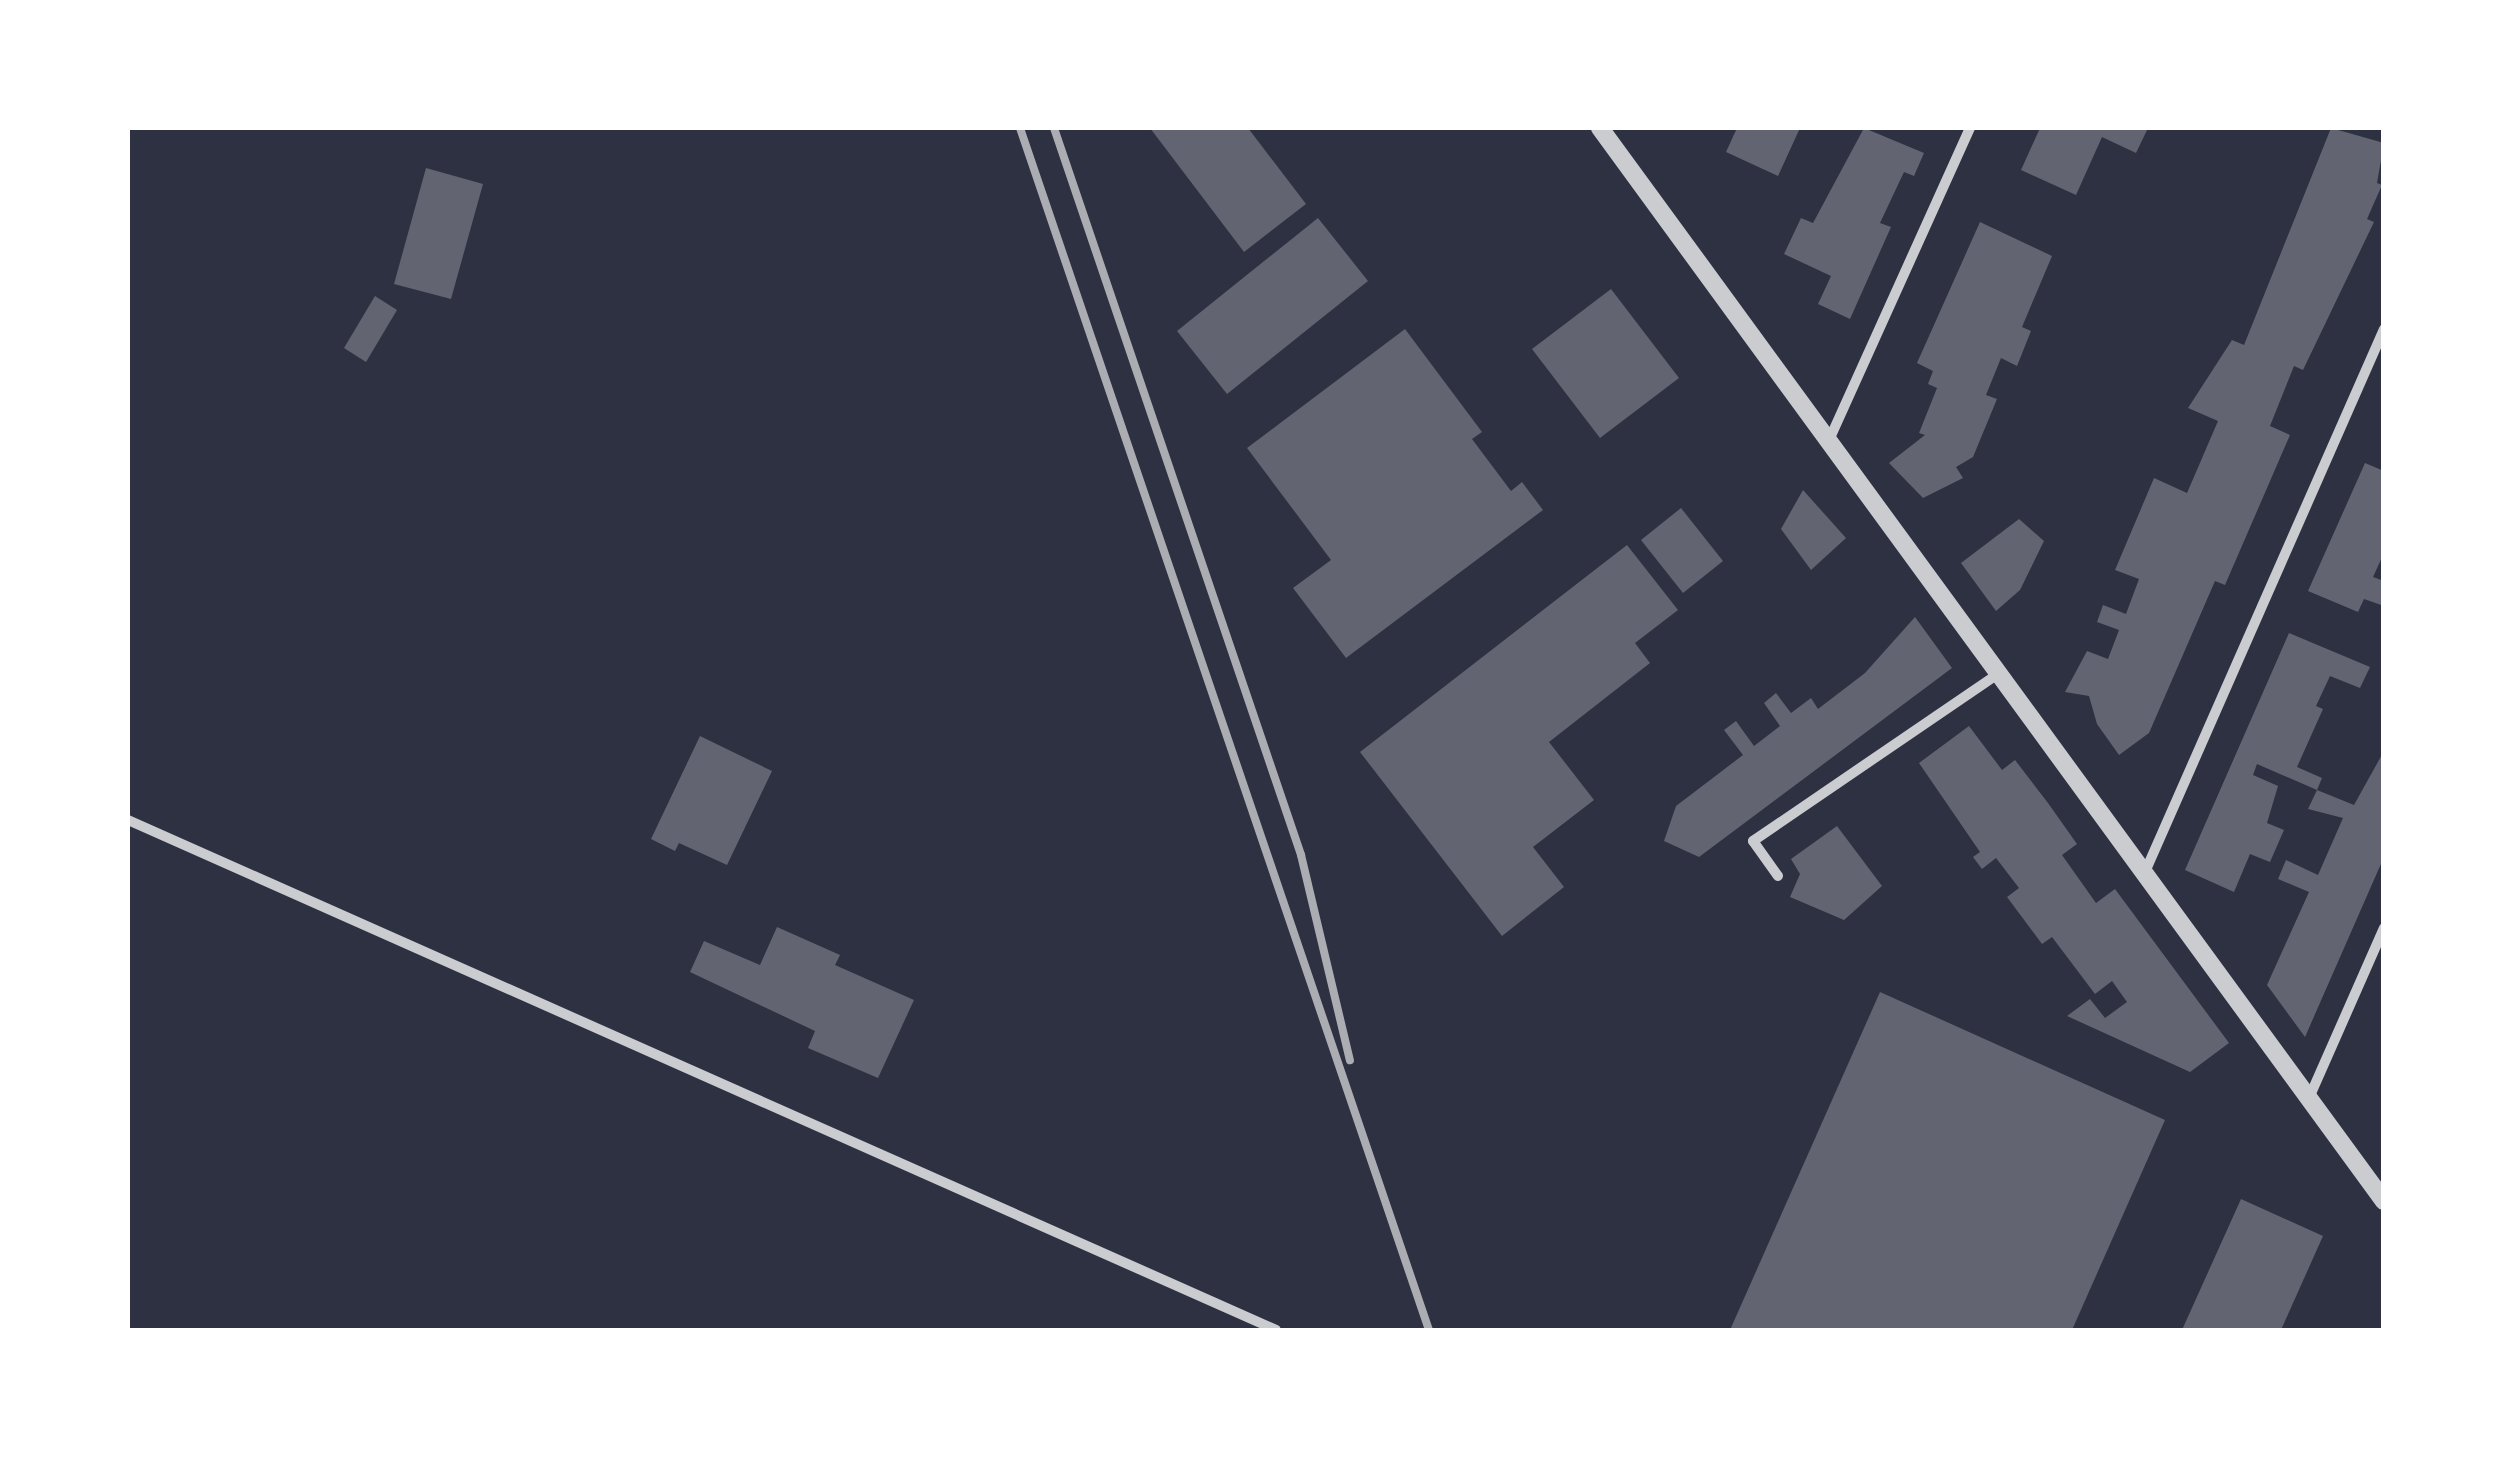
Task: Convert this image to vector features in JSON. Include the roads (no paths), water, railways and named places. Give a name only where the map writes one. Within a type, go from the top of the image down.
[{"type":"street","points":[[1600,128],[2384,1200]]},
{"type":"street","points":[[1830,438],[1970,128]]},
{"type":"street","points":[[2145,872],[2384,329]]},
{"type":"street","points":[[1778,876],[1753,841],[2000,672]]},
{"type":"street","points":[[128,820],[1276,1330]]},
{"type":"street","points":[[2310,1098],[2384,928]]},
{"type":"railway","points":[[1020,128],[1429,1330]]},
{"type":"railway","points":[[1054,128],[1301,855],[1350,1060]]}]
